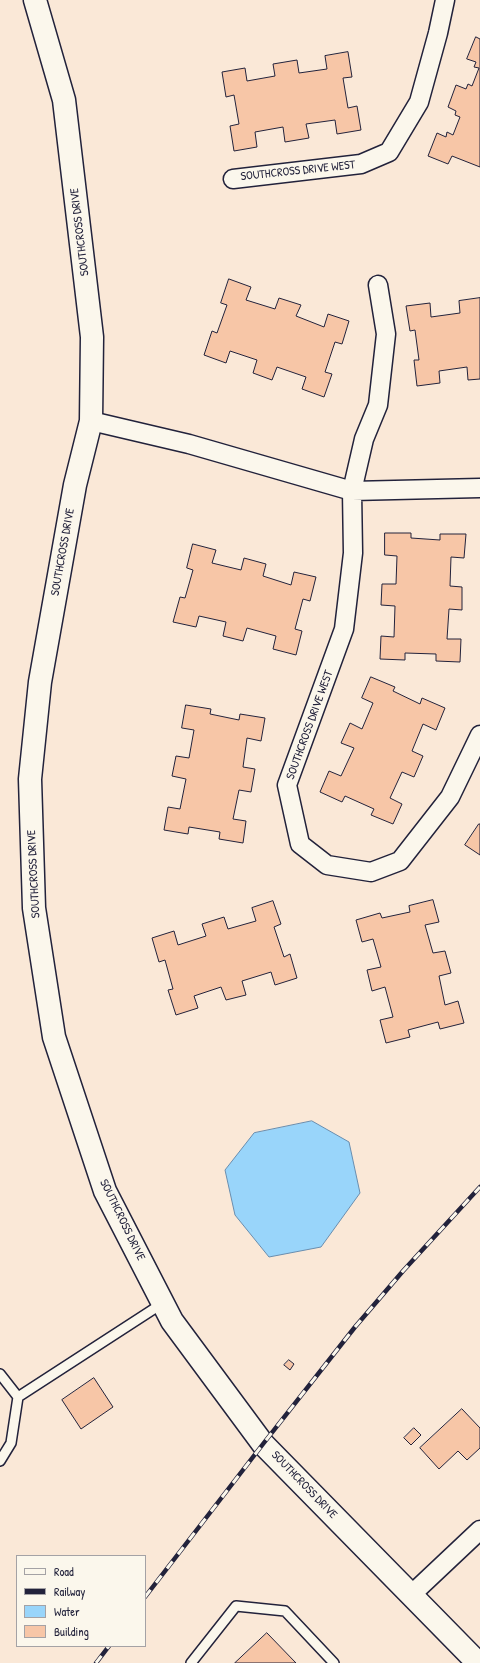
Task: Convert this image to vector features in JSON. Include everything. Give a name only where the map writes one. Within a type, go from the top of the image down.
[{"type":"street","name":"SOUTHCROSS DRIVE","points":[[35,0],[64,100],[92,337],[91,421],[75,485],[40,682],[30,779],[34,908],[57,1044],[105,1191],[172,1321],[263,1444],[478,1663]]},
{"type":"street","name":"SOUTHCROSS DRIVE WEST","points":[[233,179],[362,164],[389,152],[419,102],[438,33],[445,0]]},
{"type":"street","name":"SOUTHCROSS DRIVE WEST","points":[[378,285],[386,334],[378,405],[364,439],[352,491],[353,553],[344,629],[287,785],[300,844],[328,864],[371,872],[400,861],[450,797],[480,735]]},
{"type":"street","points":[[91,421],[189,444],[352,491],[480,488]]},
{"type":"street","points":[[411,1594],[480,1530]]},
{"type":"lane","points":[[18,1397],[163,1303]]},
{"type":"lane","points":[[0,1374],[18,1397],[11,1443],[0,1461]]},
{"type":"lane","points":[[191,1663],[236,1606],[285,1611],[334,1663]]},
{"type":"water","points":[[312,1121],[349,1142],[360,1193],[321,1247],[269,1257],[235,1215],[225,1170],[254,1133]]},
{"type":"building","points":[[476,37],[480,39],[480,167],[452,156],[448,164],[428,156],[437,133],[446,137],[447,132],[453,135],[460,117],[455,115],[456,111],[448,107],[456,85],[466,89],[468,84],[472,86],[479,68],[474,67],[476,62],[467,59]]},
{"type":"building","points":[[348,52],[352,77],[343,78],[348,108],[357,106],[361,130],[337,134],[335,120],[306,124],[309,138],[285,142],[283,127],[255,132],[257,147],[234,151],[230,126],[239,124],[234,95],[226,97],[222,72],[245,68],[247,81],[275,76],[273,64],[297,60],[299,73],[327,69],[325,56]]},
{"type":"building","points":[[229,279],[251,287],[246,300],[275,309],[279,298],[301,305],[296,316],[324,327],[328,314],[349,321],[342,344],[335,342],[325,372],[332,374],[324,397],[302,389],[306,377],[277,367],[272,380],[253,373],[257,360],[230,351],[226,363],[204,355],[212,331],[217,333],[227,305],[221,303]]},
{"type":"building","points":[[480,298],[480,379],[468,380],[467,367],[439,371],[440,383],[417,386],[414,360],[419,360],[415,330],[410,331],[406,306],[430,303],[431,317],[460,313],[459,301]]},
{"type":"building","points":[[385,533],[411,533],[411,538],[440,540],[440,534],[466,534],[464,558],[451,557],[450,586],[462,587],[462,610],[449,609],[447,639],[461,639],[460,662],[436,661],[436,654],[405,653],[405,660],[380,659],[381,636],[394,637],[395,606],[381,605],[382,584],[396,584],[397,556],[385,555]]},
{"type":"building","points":[[193,544],[216,550],[212,563],[241,570],[244,558],[266,564],[263,576],[291,585],[294,572],[316,577],[310,601],[303,599],[295,629],[302,631],[296,655],[273,649],[276,636],[247,628],[243,641],[223,636],[226,622],[199,616],[196,627],[173,622],[180,597],[185,598],[193,570],[187,568]]},
{"type":"building","points":[[371,677],[395,687],[393,691],[420,704],[422,698],[445,708],[436,730],[423,724],[412,751],[423,756],[414,777],[402,772],[390,798],[402,804],[393,824],[371,815],[374,809],[345,796],[342,802],[320,792],[329,771],[341,776],[354,748],[341,743],[350,723],[362,729],[373,703],[362,698]]},
{"type":"building","points":[[186,705],[211,709],[210,714],[239,720],[240,714],[265,718],[261,741],[247,738],[243,767],[255,769],[251,792],[239,790],[233,819],[246,821],[243,843],[219,839],[220,832],[189,827],[188,834],[164,830],[168,807],[180,809],[186,779],[172,776],[176,756],[189,758],[194,730],[182,728]]},
{"type":"building","points":[[480,824],[480,855],[465,845]]},
{"type":"building","points":[[433,900],[439,922],[425,925],[433,953],[445,951],[451,973],[439,976],[445,1005],[458,1001],[464,1023],[440,1029],[438,1022],[408,1030],[410,1037],[386,1043],[380,1020],[393,1017],[385,987],[372,991],[367,970],[381,967],[373,939],[362,942],[356,920],[380,913],[382,918],[410,912],[409,906]]},
{"type":"building","points":[[273,901],[281,924],[274,927],[284,957],[290,954],[297,978],[275,985],[271,972],[242,981],[246,995],[226,1000],[221,987],[194,996],[198,1008],[176,1015],[168,990],[173,989],[165,960],[159,962],[152,938],[174,931],[178,945],[206,936],[202,924],[224,917],[228,929],[256,921],[252,908]]},
{"type":"building","points":[[289,1360],[294,1364],[290,1370],[284,1365]]},
{"type":"building","points":[[94,1378],[113,1407],[81,1429],[62,1400]]},
{"type":"building","points":[[462,1409],[480,1428],[480,1448],[467,1460],[458,1451],[439,1469],[420,1448]]},
{"type":"building","points":[[414,1428],[421,1435],[411,1445],[404,1438]]},
{"type":"building","points":[[267,1633],[296,1663],[235,1663]]},
{"type":"railway","points":[[146,1596],[355,1327],[403,1271],[480,1187]]},
{"type":"railway","points":[[96,1663],[108,1647]]}]
